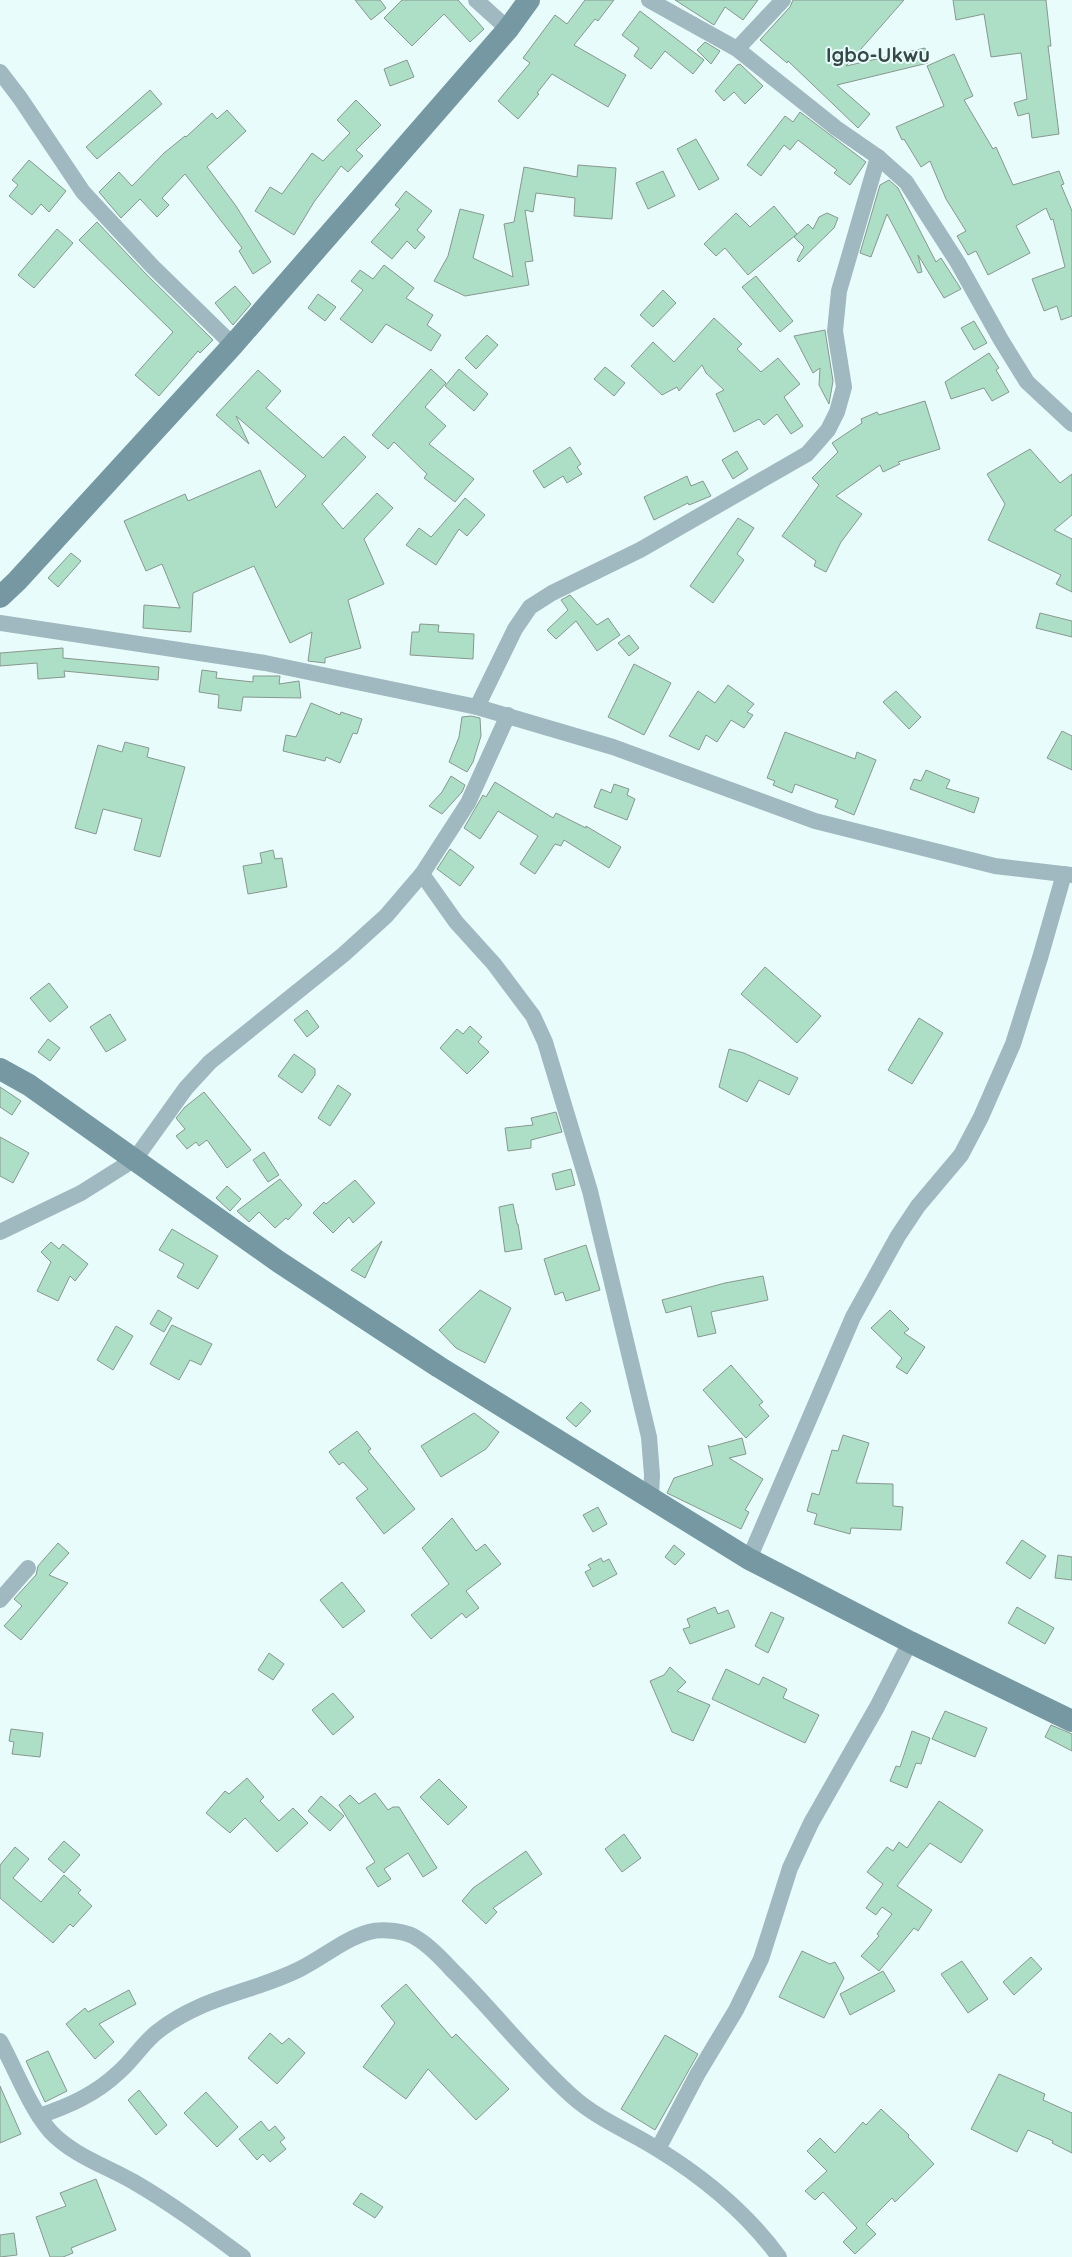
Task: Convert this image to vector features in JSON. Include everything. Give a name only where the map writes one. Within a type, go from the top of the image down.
[{"type":"main road","points":[[0,597],[18,581],[233,345],[508,29],[529,0]]},
{"type":"main road","points":[[0,1069],[29,1085],[279,1262],[439,1367],[749,1558],[910,1642],[1072,1721]]},
{"type":"street","points":[[476,0],[508,29]]},
{"type":"street","points":[[649,0],[736,49],[836,128],[878,157],[906,182],[958,263],[1027,382],[1072,424]]},
{"type":"street","points":[[736,49],[783,0]]},
{"type":"street","points":[[0,72],[83,192],[153,267],[233,345]]},
{"type":"street","points":[[477,707],[515,628],[530,607],[552,593],[640,550],[711,510],[807,454],[819,442],[837,412],[844,387],[835,331],[839,291],[878,157]]},
{"type":"street","points":[[0,623],[265,663],[477,707],[613,747],[815,821],[995,866],[1068,875],[1013,1044],[981,1117],[961,1156],[918,1206],[898,1236],[853,1317],[749,1558]]},
{"type":"street","points":[[0,1232],[81,1193],[136,1159],[186,1088],[210,1062],[343,955],[386,916],[422,874],[468,803],[508,715]]},
{"type":"street","points":[[422,874],[456,922],[494,964],[533,1016],[545,1042],[590,1191],[649,1436],[652,1475],[651,1497]]},
{"type":"street","points":[[0,1600],[28,1568]]},
{"type":"street","points":[[658,2149],[697,2074],[736,2010],[761,1959],[790,1868],[811,1823],[877,1707],[910,1642]]},
{"type":"street","points":[[39,2116],[68,2107],[95,2091],[119,2072],[157,2032],[195,2008],[300,1969],[348,1941],[370,1931],[390,1930],[417,1937],[478,1994],[552,2077],[574,2098],[601,2118],[658,2149],[711,2185],[732,2202],[764,2237],[778,2257]]},
{"type":"street","points":[[0,2041],[39,2116],[50,2131],[78,2154],[134,2182],[204,2227],[244,2257]]},
{"type":"building","points":[[355,0],[380,0],[386,8],[371,20]]},
{"type":"building","points":[[402,0],[458,0],[484,29],[470,42],[444,14],[412,46],[384,18]]},
{"type":"building","points":[[585,0],[614,0],[598,21],[595,19],[574,45],[626,75],[608,107],[552,74],[537,93],[539,94],[518,119],[498,101],[530,63],[523,58],[555,15],[567,24]]},
{"type":"building","points":[[675,0],[758,0],[743,20],[725,7],[714,25]]},
{"type":"building","points":[[793,0],[904,0],[846,66],[925,48],[928,63],[837,85],[870,114],[858,128],[788,61],[787,63],[760,40],[790,7]]},
{"type":"building","points":[[953,0],[1046,0],[1051,46],[1048,46],[1059,134],[1032,138],[1029,113],[1018,116],[1014,103],[1027,99],[1021,53],[991,57],[984,14],[956,20]]},
{"type":"building","points":[[640,11],[704,60],[693,74],[665,51],[651,69],[634,56],[639,48],[622,35]]},
{"type":"building","points":[[705,42],[720,51],[711,64],[697,50]]},
{"type":"building","points":[[954,54],[973,96],[964,100],[993,149],[996,147],[1013,185],[1059,171],[1064,184],[1061,185],[1072,211],[1072,316],[1061,320],[1057,306],[1044,311],[1032,279],[1065,267],[1053,219],[1051,220],[1046,208],[1016,226],[1030,253],[988,275],[976,251],[968,255],[957,236],[966,231],[946,199],[930,161],[921,167],[904,139],[902,140],[896,127],[944,106],[927,66]]},
{"type":"building","points":[[407,60],[414,77],[390,86],[384,69]]},
{"type":"building","points":[[740,64],[763,86],[745,104],[734,92],[724,101],[715,91],[737,65]]},
{"type":"building","points":[[150,90],[162,104],[97,159],[86,147]]},
{"type":"building","points":[[356,100],[381,125],[356,150],[363,156],[348,172],[341,166],[314,202],[294,235],[255,211],[270,187],[282,194],[312,153],[323,161],[350,133],[337,120]]},
{"type":"building","points":[[227,110],[246,131],[207,167],[236,206],[271,262],[253,274],[239,251],[242,248],[185,174],[162,198],[169,205],[157,217],[140,199],[121,218],[99,192],[119,172],[132,186],[164,153],[186,137],[212,113],[217,119]]},
{"type":"building","points":[[800,112],[866,162],[850,185],[834,173],[837,170],[798,140],[790,150],[784,145],[761,176],[747,165],[785,116],[793,122]]},
{"type":"building","points":[[696,139],[719,179],[699,190],[677,149]]},
{"type":"building","points":[[29,160],[66,191],[49,212],[41,204],[32,215],[9,196],[18,185],[12,180]]},
{"type":"building","points":[[578,165],[616,168],[612,219],[574,216],[575,198],[536,193],[533,212],[525,210],[533,261],[525,262],[529,285],[465,296],[434,281],[448,256],[460,209],[484,215],[473,258],[513,277],[504,224],[514,222],[524,167],[577,177]]},
{"type":"building","points":[[663,171],[675,196],[648,209],[636,183]]},
{"type":"building","points":[[889,180],[898,188],[936,262],[941,258],[961,289],[944,298],[918,255],[922,272],[918,273],[887,214],[871,257],[860,253],[880,185]]},
{"type":"building","points":[[406,191],[432,211],[417,230],[425,237],[415,249],[407,241],[392,259],[371,242],[400,209],[395,205]]},
{"type":"building","points":[[774,206],[797,234],[748,275],[725,248],[716,256],[704,244],[736,213],[750,227]]},
{"type":"building","points":[[827,213],[838,218],[834,228],[799,262],[797,260],[804,247],[794,237],[808,224],[813,229],[819,217]]},
{"type":"building","points":[[97,222],[146,274],[213,340],[200,353],[198,351],[159,396],[135,375],[173,332],[79,240]]},
{"type":"building","points":[[57,229],[73,243],[34,288],[18,275]]},
{"type":"building","points":[[384,265],[414,288],[406,298],[433,315],[427,325],[441,335],[431,351],[386,324],[372,343],[340,319],[363,290],[351,281],[360,270],[373,279]]},
{"type":"building","points":[[756,276],[793,321],[780,332],[742,287]]},
{"type":"building","points":[[235,286],[251,304],[233,325],[215,303]]},
{"type":"building","points":[[663,290],[676,303],[653,327],[640,315]]},
{"type":"building","points":[[318,294],[336,307],[325,321],[308,308]]},
{"type":"building","points":[[714,318],[742,344],[737,349],[761,372],[778,358],[800,384],[784,397],[803,426],[791,434],[777,414],[764,425],[759,419],[734,432],[716,394],[724,390],[706,373],[702,365],[679,391],[677,387],[662,395],[631,366],[653,342],[674,362]]},
{"type":"building","points":[[974,321],[987,343],[974,350],[961,328]]},
{"type":"building","points":[[825,330],[833,381],[829,404],[819,385],[820,368],[813,373],[794,336]]},
{"type":"building","points":[[487,335],[498,345],[476,369],[465,358]]},
{"type":"building","points":[[989,353],[999,368],[996,370],[1009,392],[992,401],[984,388],[951,399],[945,382]]},
{"type":"building","points":[[605,367],[625,383],[614,396],[594,379]]},
{"type":"building","points":[[431,369],[446,383],[425,407],[446,426],[429,444],[474,479],[455,502],[424,478],[427,474],[394,442],[388,449],[372,435]]},
{"type":"building","points":[[459,369],[488,394],[474,411],[445,386]]},
{"type":"building","points":[[258,370],[281,391],[266,408],[323,458],[344,436],[366,457],[322,504],[343,529],[377,493],[393,508],[364,539],[384,584],[348,600],[361,648],[325,658],[325,663],[308,661],[312,632],[290,643],[254,566],[193,593],[191,632],[143,628],[144,605],[180,608],[162,564],[146,571],[124,521],[185,494],[188,501],[260,470],[276,508],[306,476],[236,416],[249,444],[216,415]]},
{"type":"building","points":[[925,401],[940,449],[898,462],[900,464],[883,472],[880,465],[836,496],[862,514],[841,542],[826,572],[814,566],[816,561],[782,536],[819,485],[812,478],[838,452],[832,443],[862,423],[861,419],[877,412],[879,415]]},
{"type":"building","points":[[570,447],[581,464],[577,467],[582,474],[567,483],[563,476],[544,488],[533,471]]},
{"type":"building","points":[[1030,449],[1060,483],[1072,474],[1072,515],[1054,530],[1072,539],[1072,592],[1056,584],[1061,575],[988,540],[1005,504],[987,474]]},
{"type":"building","points":[[737,451],[748,469],[733,479],[722,460]]},
{"type":"building","points":[[687,476],[691,486],[703,481],[711,496],[689,505],[688,503],[654,520],[644,497]]},
{"type":"building","points":[[465,498],[485,515],[467,536],[459,529],[436,565],[406,545],[419,528],[431,537]]},
{"type":"building","points":[[738,518],[754,528],[737,554],[744,560],[713,603],[690,586]]},
{"type":"building","points":[[71,553],[81,561],[58,587],[48,578]]},
{"type":"building","points":[[570,595],[597,625],[608,618],[620,635],[597,651],[576,621],[556,639],[547,630],[568,610],[561,600]]},
{"type":"building","points":[[1040,613],[1072,621],[1072,637],[1036,628]]},
{"type":"building","points":[[420,624],[439,625],[438,632],[474,634],[473,659],[410,655],[412,632],[419,632]]},
{"type":"building","points":[[629,635],[639,648],[629,656],[618,643]]},
{"type":"building","points":[[63,648],[63,658],[159,667],[158,680],[64,671],[65,677],[38,679],[37,663],[0,666],[0,653]]},
{"type":"building","points":[[634,664],[671,683],[644,735],[608,717]]},
{"type":"building","points":[[202,670],[217,672],[216,678],[253,682],[253,676],[280,676],[279,684],[299,681],[301,698],[243,697],[241,711],[218,708],[219,695],[199,692]]},
{"type":"building","points":[[728,685],[754,704],[747,712],[753,715],[744,728],[731,720],[717,742],[706,735],[699,750],[669,736],[698,691],[715,703]]},
{"type":"building","points":[[896,691],[921,717],[909,729],[883,702]]},
{"type":"building","points":[[311,703],[340,715],[341,712],[362,719],[357,734],[353,733],[340,763],[326,757],[325,761],[283,751],[286,735],[296,737]]},
{"type":"building","points":[[462,717],[480,718],[481,736],[473,762],[467,772],[449,762],[459,737]]},
{"type":"building","points":[[1062,731],[1072,736],[1072,770],[1047,758]]},
{"type":"building","points":[[785,732],[855,759],[857,752],[876,760],[854,815],[835,807],[838,800],[795,784],[792,793],[773,785],[775,781],[767,778]]},
{"type":"building","points":[[125,742],[149,748],[147,757],[185,767],[160,857],[134,850],[142,819],[103,809],[96,834],[75,828],[98,745],[122,752]]},
{"type":"building","points":[[926,770],[950,780],[946,788],[979,798],[974,813],[910,789],[914,779],[921,781]]},
{"type":"building","points":[[451,776],[465,785],[462,792],[442,814],[429,806],[442,792]]},
{"type":"building","points":[[495,782],[553,818],[556,813],[586,828],[586,826],[621,847],[609,868],[564,840],[561,846],[555,844],[535,874],[520,864],[538,836],[498,811],[480,839],[464,828],[483,795],[486,797]]},
{"type":"building","points":[[614,784],[629,789],[627,795],[635,799],[627,820],[594,807],[601,789],[611,793]]},
{"type":"building","points":[[450,849],[474,867],[460,886],[437,869]]},
{"type":"building","points":[[273,850],[275,859],[282,858],[287,887],[248,894],[243,866],[262,863],[260,853]]},
{"type":"building","points":[[765,967],[821,1016],[797,1043],[741,994]]},
{"type":"building","points":[[49,983],[68,1007],[50,1022],[30,998]]},
{"type":"building","points":[[307,1010],[319,1027],[307,1037],[294,1020]]},
{"type":"building","points":[[110,1014],[126,1040],[106,1052],[90,1027]]},
{"type":"building","points":[[919,1018],[943,1033],[912,1084],[888,1070]]},
{"type":"building","points":[[470,1026],[482,1037],[478,1042],[489,1052],[467,1074],[440,1048],[457,1029],[463,1034]]},
{"type":"building","points":[[48,1039],[60,1048],[50,1061],[38,1052]]},
{"type":"building","points":[[729,1049],[744,1053],[798,1078],[789,1095],[759,1080],[747,1102],[719,1087]]},
{"type":"building","points":[[294,1054],[315,1069],[315,1075],[302,1093],[278,1076]]},
{"type":"building","points":[[338,1085],[351,1094],[330,1126],[318,1118]]},
{"type":"building","points":[[0,1087],[21,1101],[12,1115],[0,1107]]},
{"type":"building","points":[[204,1092],[251,1150],[227,1168],[207,1140],[199,1146],[196,1142],[187,1149],[176,1136],[185,1129],[176,1118],[185,1107]]},
{"type":"building","points":[[556,1112],[562,1132],[531,1140],[531,1148],[508,1151],[505,1128],[533,1125],[531,1118]]},
{"type":"building","points":[[0,1137],[29,1153],[13,1183],[0,1176]]},
{"type":"building","points":[[264,1152],[279,1175],[268,1182],[253,1160]]},
{"type":"building","points":[[571,1169],[575,1185],[556,1190],[552,1174]]},
{"type":"building","points":[[280,1179],[302,1205],[288,1220],[286,1218],[275,1228],[259,1212],[249,1222],[237,1211]]},
{"type":"building","points":[[355,1180],[375,1203],[353,1223],[349,1217],[333,1233],[313,1213],[324,1202],[326,1204]]},
{"type":"building","points":[[227,1186],[241,1199],[230,1211],[216,1198]]},
{"type":"building","points":[[513,1204],[522,1249],[505,1252],[499,1207]]},
{"type":"building","points":[[172,1229],[218,1256],[198,1289],[177,1277],[184,1264],[159,1250]]},
{"type":"building","points":[[382,1241],[365,1278],[351,1270]]},
{"type":"building","points":[[51,1242],[59,1249],[63,1244],[88,1264],[75,1281],[70,1276],[58,1301],[37,1291],[51,1262],[41,1252]]},
{"type":"building","points":[[586,1245],[600,1290],[566,1301],[563,1292],[555,1295],[544,1259]]},
{"type":"building","points":[[763,1276],[768,1300],[711,1312],[716,1333],[698,1337],[691,1306],[666,1313],[662,1300],[725,1283]]},
{"type":"building","points":[[480,1290],[511,1308],[485,1363],[456,1348],[439,1330]]},
{"type":"building","points":[[158,1310],[172,1318],[164,1332],[150,1324]]},
{"type":"building","points":[[890,1310],[909,1329],[904,1333],[925,1347],[907,1374],[896,1367],[902,1358],[871,1328]]},
{"type":"building","points":[[172,1325],[212,1344],[201,1365],[190,1360],[179,1380],[150,1364]]},
{"type":"building","points":[[116,1326],[133,1336],[113,1370],[97,1360]]},
{"type":"building","points":[[731,1365],[763,1402],[759,1405],[769,1416],[746,1438],[703,1390]]},
{"type":"building","points":[[581,1402],[591,1411],[576,1427],[566,1418]]},
{"type":"building","points":[[474,1413],[499,1432],[486,1449],[441,1477],[421,1446]]},
{"type":"building","points":[[357,1431],[371,1449],[368,1451],[415,1509],[384,1534],[356,1498],[368,1489],[343,1462],[339,1465],[329,1452]]},
{"type":"building","points":[[843,1435],[869,1443],[856,1483],[893,1484],[893,1506],[903,1507],[901,1530],[851,1528],[850,1534],[814,1524],[817,1514],[807,1511],[812,1493],[819,1495],[832,1450],[838,1451]]},
{"type":"building","points":[[742,1438],[746,1454],[729,1458],[763,1479],[745,1510],[749,1512],[741,1529],[667,1493],[674,1478],[713,1465],[708,1445],[710,1447]]},
{"type":"building","points":[[598,1507],[607,1524],[593,1532],[583,1515]]},
{"type":"building","points":[[452,1518],[476,1551],[485,1544],[501,1564],[466,1591],[479,1608],[466,1618],[462,1613],[431,1639],[411,1615],[449,1584],[422,1548]]},
{"type":"building","points":[[1022,1540],[1046,1556],[1030,1579],[1006,1563]]},
{"type":"building","points":[[58,1543],[69,1553],[49,1575],[68,1583],[21,1640],[4,1626],[22,1606],[14,1599],[36,1575],[38,1566]]},
{"type":"building","points":[[674,1545],[685,1554],[675,1565],[665,1557]]},
{"type":"building","points":[[1058,1555],[1072,1557],[1072,1580],[1055,1578]]},
{"type":"building","points":[[601,1558],[603,1562],[609,1559],[617,1574],[593,1587],[585,1572],[591,1569],[588,1565]]},
{"type":"building","points":[[342,1582],[365,1611],[343,1628],[320,1600]]},
{"type":"building","points":[[715,1607],[718,1614],[728,1610],[735,1627],[690,1644],[683,1629],[690,1627],[687,1619]]},
{"type":"building","points":[[1017,1607],[1054,1628],[1045,1644],[1008,1623]]},
{"type":"building","points":[[771,1612],[784,1618],[768,1653],[755,1646]]},
{"type":"building","points":[[269,1653],[284,1664],[273,1680],[258,1670]]},
{"type":"building","points":[[670,1667],[686,1682],[677,1691],[710,1705],[693,1741],[672,1732],[650,1681],[664,1675]]},
{"type":"building","points":[[726,1669],[759,1685],[763,1677],[787,1689],[783,1698],[819,1715],[805,1743],[712,1699]]},
{"type":"building","points":[[333,1693],[354,1717],[333,1735],[312,1710]]},
{"type":"building","points":[[945,1711],[987,1728],[975,1757],[932,1739]]},
{"type":"building","points":[[1051,1725],[1072,1734],[1072,1751],[1045,1737]]},
{"type":"building","points":[[11,1729],[43,1733],[40,1757],[12,1754],[14,1742],[9,1741]]},
{"type":"building","points":[[912,1731],[930,1738],[921,1764],[916,1763],[907,1788],[890,1781],[896,1766],[900,1767]]},
{"type":"building","points":[[247,1778],[264,1797],[260,1801],[279,1821],[293,1808],[308,1823],[277,1852],[245,1818],[230,1833],[206,1813],[225,1791],[229,1794]]},
{"type":"building","points":[[439,1779],[467,1807],[448,1825],[420,1797]]},
{"type":"building","points":[[375,1793],[388,1810],[393,1807],[399,1807],[437,1868],[423,1877],[408,1853],[384,1869],[391,1879],[378,1887],[366,1868],[375,1862],[339,1805],[350,1795],[359,1804]]},
{"type":"building","points":[[321,1796],[344,1816],[330,1831],[308,1811]]},
{"type":"building","points":[[939,1801],[983,1830],[961,1863],[930,1843],[897,1886],[932,1910],[918,1931],[914,1928],[879,1971],[861,1956],[879,1936],[877,1934],[892,1914],[882,1907],[876,1915],[866,1908],[883,1884],[867,1872],[887,1847],[893,1851],[899,1842],[907,1848]]},
{"type":"building","points":[[624,1834],[641,1858],[622,1872],[605,1849]]},
{"type":"building","points":[[64,1841],[80,1855],[64,1873],[48,1859]]},
{"type":"building","points":[[15,1847],[29,1859],[13,1878],[41,1902],[64,1875],[81,1890],[78,1893],[92,1906],[73,1927],[70,1924],[53,1943],[0,1898],[0,1865]]},
{"type":"building","points":[[526,1851],[542,1874],[493,1908],[497,1912],[486,1924],[462,1901],[473,1888]]},
{"type":"building","points":[[802,1951],[830,1964],[835,1962],[844,1978],[824,2018],[779,1997]]},
{"type":"building","points":[[1031,1957],[1042,1969],[1014,1995],[1003,1982]]},
{"type":"building","points":[[962,1961],[988,1999],[968,2013],[941,1974]]},
{"type":"building","points":[[883,1971],[895,1991],[850,2015],[840,1994]]},
{"type":"building","points":[[406,1984],[452,2038],[456,2034],[509,2089],[476,2120],[428,2069],[406,2099],[363,2067],[395,2023],[381,2006]]},
{"type":"building","points":[[129,1990],[136,2004],[99,2024],[114,2042],[95,2059],[66,2024],[85,2008],[88,2012]]},
{"type":"building","points":[[270,2033],[282,2044],[289,2038],[305,2053],[277,2084],[248,2058]]},
{"type":"building","points":[[665,2035],[698,2054],[655,2130],[621,2109]]},
{"type":"building","points":[[48,2051],[67,2091],[45,2102],[26,2061]]},
{"type":"building","points":[[999,2074],[1045,2094],[1043,2100],[1072,2113],[1072,2153],[1052,2143],[1053,2141],[1028,2130],[1017,2152],[971,2129]]},
{"type":"building","points":[[0,2086],[21,2134],[0,2143]]},
{"type":"building","points":[[139,2090],[167,2125],[156,2135],[128,2100]]},
{"type":"building","points":[[206,2092],[238,2127],[217,2147],[184,2113]]},
{"type":"building","points":[[881,2109],[909,2135],[908,2137],[934,2164],[895,2202],[892,2198],[866,2224],[876,2234],[855,2254],[843,2242],[857,2228],[823,2192],[815,2200],[805,2191],[827,2171],[807,2151],[820,2138],[835,2153],[863,2122],[866,2125]]},
{"type":"building","points":[[261,2121],[269,2131],[275,2126],[285,2138],[280,2142],[286,2149],[270,2162],[263,2154],[257,2160],[239,2139]]},
{"type":"building","points":[[96,2179],[116,2230],[71,2248],[73,2253],[63,2257],[50,2257],[36,2217],[66,2206],[60,2193]]},
{"type":"building","points":[[361,2193],[383,2207],[375,2218],[353,2204]]},
{"type":"building","points":[[14,2233],[17,2255],[0,2257],[0,2235]]},
{"type":"district","name":"Igbo-Ukwu","points":[[878,54]]}]
